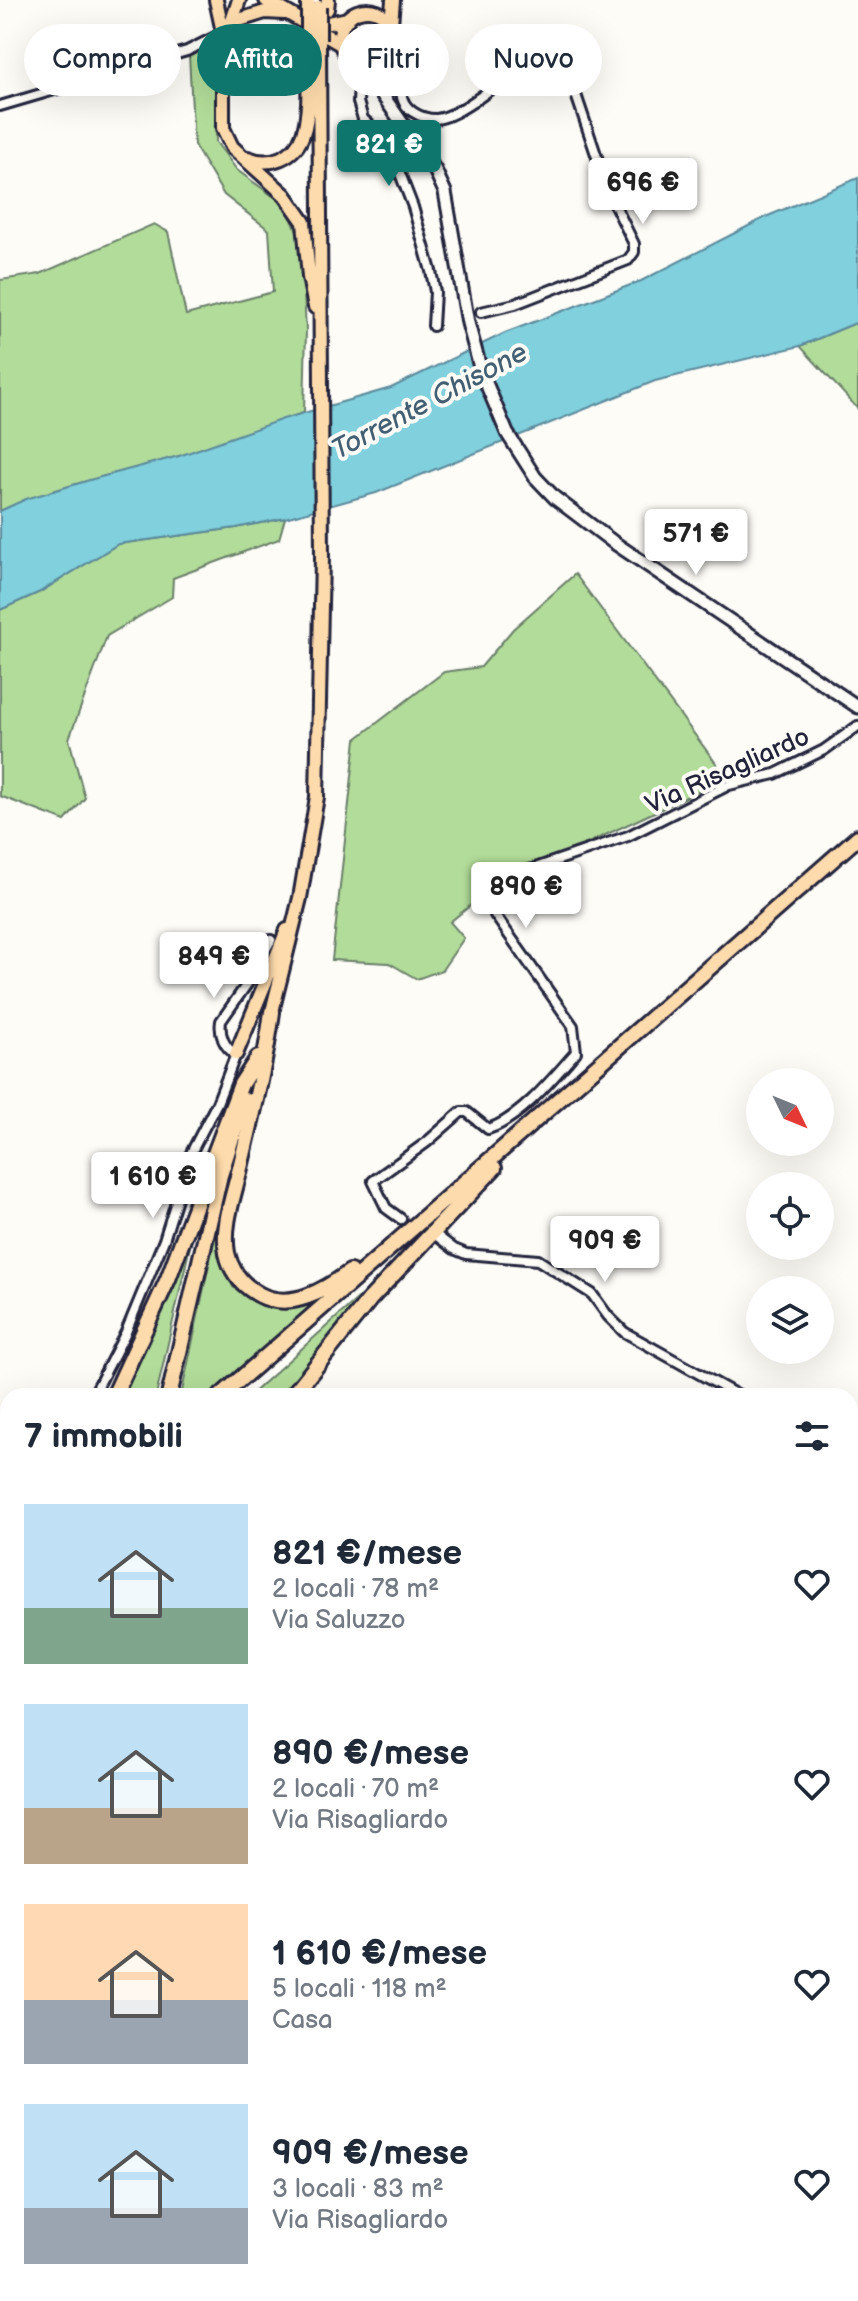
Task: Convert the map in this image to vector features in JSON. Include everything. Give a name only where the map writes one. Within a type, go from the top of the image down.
[{"type":"highway","points":[[230,1388],[836,862],[858,837]]},
{"type":"highway","points":[[836,862],[858,848]]},
{"type":"highway","points":[[299,1388],[379,1289],[494,1168],[790,902]]},
{"type":"highway","points":[[272,1012],[269,1040],[226,1236],[230,1262],[247,1287],[264,1297],[288,1300],[326,1288],[354,1269],[426,1207],[479,1170]]},
{"type":"highway","points":[[118,1388],[168,1279],[241,1084],[258,1058]]},
{"type":"highway","points":[[171,1388],[220,1175],[258,1058]]},
{"type":"highway","points":[[243,1388],[494,1168]]},
{"type":"main road","points":[[233,22],[239,0]]},
{"type":"main road","points":[[266,0],[301,24]]},
{"type":"main road","points":[[322,33],[364,10],[375,0]]},
{"type":"main road","points":[[393,0],[393,24]]},
{"type":"main road","points":[[218,1],[222,24]]},
{"type":"main road","points":[[317,24],[318,3]]},
{"type":"main road","points":[[364,10],[379,13],[388,24]]},
{"type":"main road","points":[[233,22],[265,12],[287,14]]},
{"type":"main road","points":[[345,24],[348,19]]},
{"type":"main road","points":[[223,96],[223,128],[232,147],[285,195],[304,222],[309,277],[321,337]]},
{"type":"main road","points":[[239,155],[259,163],[273,162],[286,156],[303,135],[309,96]]},
{"type":"main road","points":[[258,1058],[300,898],[317,797],[322,558],[319,96]]},
{"type":"main road","points":[[384,96],[435,170],[445,192],[468,323],[481,371],[496,409],[522,458],[544,487],[572,512],[858,707]]},
{"type":"main road","points":[[236,1054],[300,898]]},
{"type":"street","points":[[401,96],[408,109],[419,116],[436,119],[447,116],[468,104],[549,41],[562,53],[609,193],[634,244],[634,252],[628,260],[515,304],[481,312]]},
{"type":"street","points":[[0,106],[197,46]]},
{"type":"street","points":[[358,96],[363,119],[377,131],[394,158],[413,207],[435,292],[433,326]]},
{"type":"street","name":"Via Risagliardo","points":[[401,1219],[386,1208],[373,1181],[427,1142],[461,1112],[467,1112],[488,1129],[504,1121],[546,1086],[576,1052],[573,1026],[495,915],[492,895],[512,876],[628,836],[729,785],[775,774],[824,750],[858,726]]},
{"type":"street","points":[[97,1388],[126,1332],[164,1240],[191,1153],[217,1103],[236,1054],[230,1051],[222,1038],[221,1021],[247,984],[271,940]]},
{"type":"street","points":[[437,1236],[466,1254],[538,1260],[592,1294],[624,1332],[725,1388]]},
{"type":"green space","points":[[197,53],[197,96],[216,96],[216,142],[237,170],[285,205],[301,239],[306,330],[304,413],[192,452],[65,487],[0,511],[0,280],[40,274],[154,224],[168,232],[186,315],[273,292],[269,230],[224,195],[194,145],[189,55]]},
{"type":"green space","points":[[858,322],[858,409],[800,346]]},
{"type":"green space","points":[[285,518],[279,539],[173,578],[172,597],[107,636],[69,739],[85,798],[65,821],[0,796],[0,610],[40,592],[118,544]]},
{"type":"green space","points":[[575,574],[727,778],[586,844],[517,868],[450,922],[464,938],[442,970],[417,979],[389,963],[332,960],[356,739],[444,672],[481,667],[513,629]]},
{"type":"green space","points":[[221,1208],[219,1246],[233,1287],[262,1306],[294,1305],[324,1295],[219,1388],[183,1388]]},
{"type":"green space","points":[[193,1233],[158,1388],[126,1388]]},
{"type":"green space","points":[[376,1282],[331,1333],[292,1388],[258,1388]]},
{"type":"water","name":"Torrente Chisone","points":[[858,178],[858,322],[800,346],[655,381],[376,493],[236,528],[118,544],[40,592],[0,610],[0,511],[26,499],[179,456],[283,419],[391,388],[505,333],[641,281],[768,216]]}]
